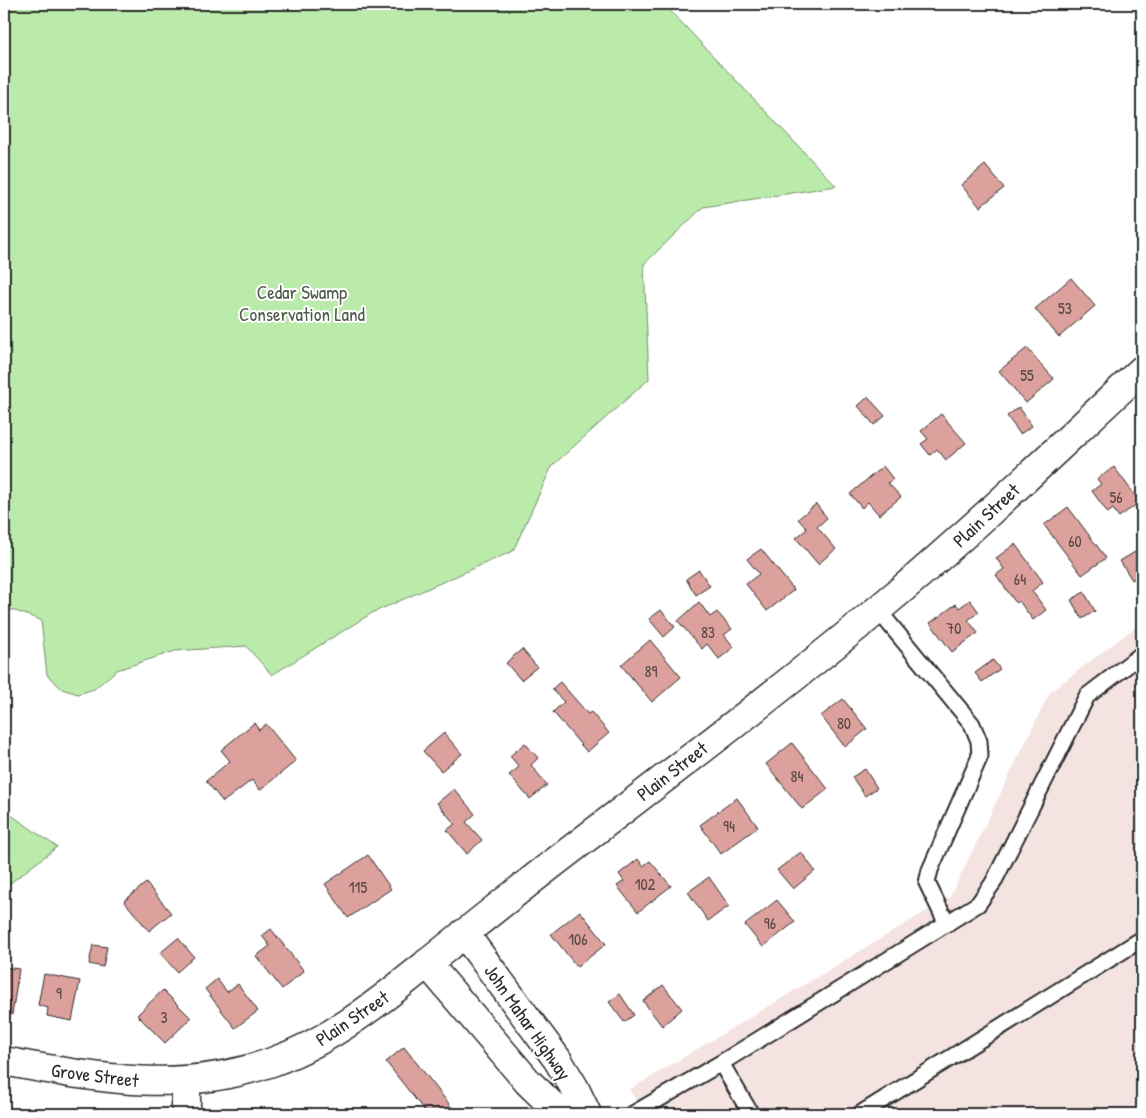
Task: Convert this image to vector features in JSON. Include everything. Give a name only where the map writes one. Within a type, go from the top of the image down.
[{"type":"main road","name":"Plain Street","points":[[186,1080],[248,1069],[269,1063],[310,1046],[355,1020],[878,610],[965,534],[1142,370]]},
{"type":"main road","name":"John Mahar Highway","points":[[464,933],[557,1059],[574,1087],[587,1114]]},
{"type":"main road","name":"John Mahar Highway","points":[[427,963],[528,1082],[561,1114]]},
{"type":"main road","name":"Grove Street","points":[[4,1061],[122,1080],[186,1080]]},
{"type":"main road","points":[[186,1080],[186,1114]]},
{"type":"lane","points":[[878,610],[972,724],[979,741],[980,756],[930,870],[927,883],[947,924]]},
{"type":"lane","points":[[633,1114],[721,1063],[978,904],[993,883],[1087,696],[1140,661]]},
{"type":"lane","points":[[860,1114],[1142,939]]},
{"type":"lane","points":[[721,1063],[751,1114]]},
{"type":"shaded area","points":[[1142,622],[1142,1114],[646,1114],[629,1090],[950,897],[1050,692]]},
{"type":"green space","name":"Cedar Swamp Conservation Land","points":[[4,4],[664,4],[836,186],[703,207],[644,264],[649,379],[552,466],[513,551],[372,613],[272,675],[246,646],[175,651],[117,670],[94,689],[78,694],[62,689],[47,675],[41,620],[4,607]]},
{"type":"green space","points":[[4,810],[57,847],[4,888]]},
{"type":"building","points":[[985,165],[1004,188],[980,207],[961,185]]},
{"type":"building","points":[[1071,278],[1095,306],[1059,337],[1035,309]]},
{"type":"building","points":[[1027,348],[1054,379],[1026,403],[999,371]]},
{"type":"building","points":[[868,397],[885,416],[874,425],[858,406]]},
{"type":"building","points":[[1019,407],[1032,426],[1020,434],[1007,416]]},
{"type":"building","points":[[941,414],[966,443],[946,460],[937,449],[930,455],[921,444],[928,439],[921,431]]},
{"type":"building","points":[[883,466],[893,479],[888,483],[901,497],[879,515],[868,502],[862,508],[850,494]]},
{"type":"building","points":[[1114,467],[1140,502],[1119,517],[1113,509],[1108,513],[1092,491],[1101,484],[1097,479]]},
{"type":"building","points":[[816,504],[827,518],[817,527],[836,549],[818,564],[796,538],[807,529],[798,519]]},
{"type":"building","points":[[1068,507],[1106,558],[1082,575],[1044,525]]},
{"type":"building","points":[[1015,544],[1043,582],[1032,591],[1046,610],[1033,620],[1019,601],[1016,603],[996,575],[1004,569],[996,558]]},
{"type":"building","points":[[761,549],[794,590],[767,611],[746,584],[759,574],[747,559]]},
{"type":"building","points":[[1135,552],[1142,563],[1142,574],[1132,580],[1120,561]]},
{"type":"building","points":[[699,570],[710,586],[696,595],[686,579]]},
{"type":"building","points":[[1084,592],[1095,611],[1082,619],[1071,600]]},
{"type":"building","points":[[970,600],[979,612],[968,620],[978,633],[952,652],[930,623],[956,604],[959,608]]},
{"type":"building","points":[[699,602],[710,617],[717,612],[732,629],[724,635],[734,647],[719,659],[707,644],[702,649],[678,621]]},
{"type":"building","points":[[661,610],[675,627],[664,637],[649,619]]},
{"type":"building","points":[[650,640],[681,677],[652,702],[621,665]]},
{"type":"building","points":[[522,649],[537,667],[521,680],[506,663]]},
{"type":"building","points":[[993,660],[1000,669],[982,682],[975,673]]},
{"type":"building","points":[[560,682],[588,714],[591,712],[609,733],[587,752],[553,712],[564,702],[552,689]]},
{"type":"building","points":[[843,699],[867,729],[845,747],[821,716]]},
{"type":"building","points":[[254,723],[259,730],[266,724],[296,761],[260,790],[252,780],[223,802],[206,781],[230,761],[221,750]]},
{"type":"building","points":[[444,733],[462,754],[441,771],[423,751]]},
{"type":"building","points":[[525,743],[538,758],[531,765],[547,785],[530,799],[509,775],[519,767],[510,756]]},
{"type":"building","points":[[792,743],[828,789],[802,809],[766,764]]},
{"type":"building","points":[[865,769],[877,788],[865,796],[852,777]]},
{"type":"building","points":[[454,789],[475,814],[466,822],[482,840],[467,854],[447,830],[455,824],[437,803]]},
{"type":"building","points":[[737,798],[758,827],[721,854],[700,825]]},
{"type":"building","points":[[801,852],[815,871],[793,889],[777,870]]},
{"type":"building","points":[[368,855],[391,889],[348,918],[325,884]]},
{"type":"building","points":[[638,859],[643,866],[650,861],[671,886],[638,912],[617,886],[624,881],[619,874]]},
{"type":"building","points":[[709,877],[729,906],[708,921],[688,892]]},
{"type":"building","points":[[146,883],[171,913],[149,931],[124,901]]},
{"type":"building","points":[[777,900],[795,922],[763,947],[745,925]]},
{"type":"building","points":[[580,911],[606,944],[577,967],[551,934]]},
{"type":"building","points":[[271,929],[304,971],[282,989],[256,956],[270,946],[262,936]]},
{"type":"building","points":[[178,938],[194,957],[177,972],[160,953]]},
{"type":"building","points":[[93,945],[107,947],[103,967],[89,964]]},
{"type":"building","points":[[4,967],[19,969],[12,1015],[4,1014]]},
{"type":"building","points":[[44,974],[80,981],[72,1021],[47,1016],[48,1008],[38,1005]]},
{"type":"building","points":[[217,979],[227,992],[238,984],[258,1011],[235,1028],[205,989]]},
{"type":"building","points":[[663,985],[682,1009],[662,1026],[643,1001]]},
{"type":"building","points":[[163,990],[191,1018],[165,1043],[137,1015]]},
{"type":"building","points":[[620,994],[634,1015],[624,1022],[609,1002]]},
{"type":"building","points":[[404,1047],[457,1114],[427,1114],[386,1062]]}]
